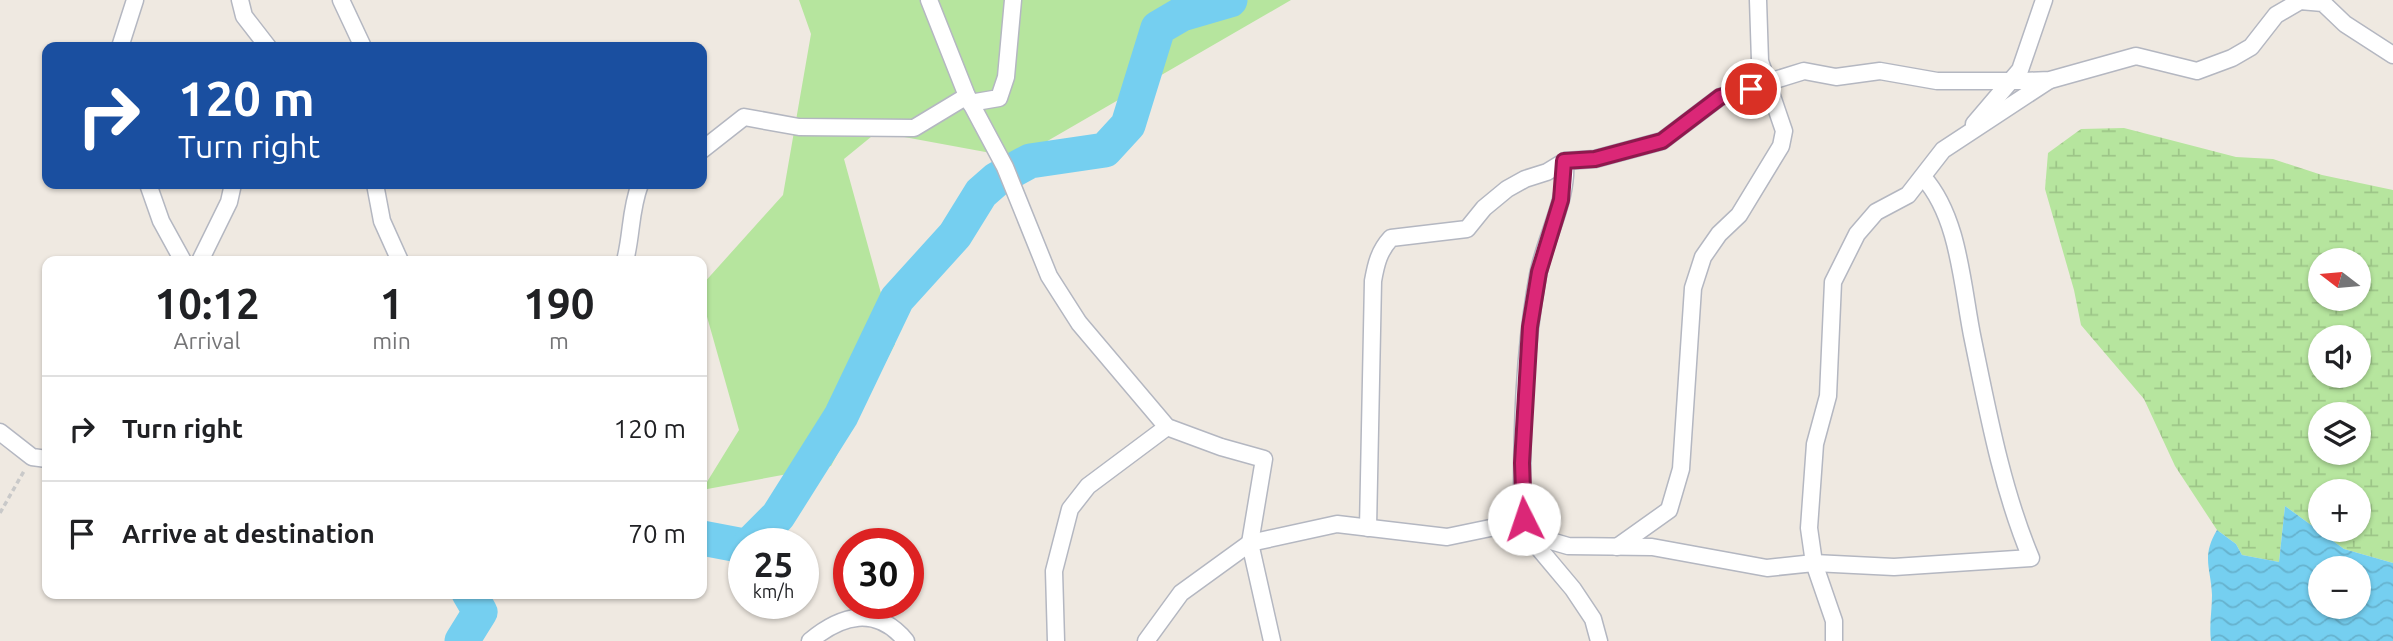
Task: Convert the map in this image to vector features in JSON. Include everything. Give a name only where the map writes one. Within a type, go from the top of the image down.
[{"type":"street","points":[[122,42],[135,0]]},
{"type":"street","points":[[240,0],[244,16],[264,42]]},
{"type":"street","points":[[341,0],[361,42]]},
{"type":"street","points":[[929,0],[969,100],[1005,167],[1049,276],[1079,323],[1167,426],[1221,447],[1264,459],[1250,543],[1272,641]]},
{"type":"street","points":[[707,146],[744,117],[799,127],[914,128],[969,100],[999,98],[1006,77],[1014,14],[1013,0]]},
{"type":"street","points":[[1617,547],[1669,510],[1681,469],[1693,288],[1703,257],[1719,234],[1739,215],[1781,146],[1784,131],[1760,61],[1758,0]]},
{"type":"street","points":[[1969,132],[2020,69],[2044,0]]},
{"type":"street","points":[[1368,528],[1373,281],[1383,247],[1391,238],[1467,229],[1507,189],[1564,161],[1595,159],[1662,141],[1720,97],[1804,71],[1836,77],[1881,71],[1937,81],[2009,82],[2050,80],[2136,56],[2197,71],[2232,58],[2251,47],[2276,15],[2300,1],[2323,3],[2345,24],[2393,55]]},
{"type":"street","points":[[1834,641],[1834,621],[1814,563],[1809,528],[1815,444],[1828,397],[1833,282],[1857,234],[1876,212],[1908,195],[1936,157],[1969,132],[2050,80]]},
{"type":"street","points":[[1564,161],[1561,200],[1539,272],[1530,327],[1522,504],[1526,533],[1573,589],[1593,620],[1599,641]]},
{"type":"street","points":[[1146,641],[1181,593],[1250,543],[1326,526],[1352,525],[1447,537],[1500,526],[1568,546],[1689,552],[1767,568],[1814,563],[1894,567],[2031,558],[2015,520],[1979,370],[1952,233],[1936,191],[1923,177]]},
{"type":"street","points":[[150,189],[161,221],[180,256]]},
{"type":"street","points":[[202,256],[229,202],[232,189]]},
{"type":"street","points":[[376,189],[382,221],[398,256]]},
{"type":"street","points":[[626,256],[630,242],[631,209],[638,189]]},
{"type":"street","points":[[1056,641],[1054,571],[1070,509],[1088,486],[1167,426]]},
{"type":"street","points":[[0,432],[39,458]]},
{"type":"street","points":[[810,641],[830,624],[865,617],[897,630],[906,641]]},
{"type":"path","points":[[0,513],[39,458]]},
{"type":"green space","points":[[799,0],[1291,0],[1018,158],[877,132],[844,159],[895,344],[831,466],[707,489],[707,482],[739,430],[707,317],[707,279],[783,195],[811,34]]},
{"type":"green space","points":[[2124,128],[2236,157],[2273,159],[2322,175],[2393,190],[2393,563],[2344,549],[2334,542],[2371,542],[2371,479],[2308,479],[2308,523],[2285,506],[2279,562],[2242,555],[2236,544],[2217,530],[2175,466],[2144,399],[2081,325],[2074,290],[2045,189],[2048,153],[2081,129]]},
{"type":"water","points":[[2285,506],[2308,523],[2308,542],[2334,542],[2344,549],[2368,556],[2308,556],[2308,619],[2371,619],[2371,557],[2393,563],[2393,641],[2211,641],[2212,595],[2208,555],[2217,530],[2236,544],[2242,555],[2279,562]]},
{"type":"waterway","points":[[766,528],[778,516],[841,416],[897,299],[955,235],[981,193],[997,179],[1030,161],[1105,150],[1128,125],[1158,28],[1182,14],[1230,0]]},
{"type":"waterway","points":[[707,539],[728,543]]},
{"type":"waterway","points":[[462,641],[480,612],[472,599]]},
{"type":"route","points":[[1524,519],[1522,463],[1525,376],[1530,327],[1539,272],[1561,200],[1564,161],[1595,159],[1662,141],[1720,97],[1751,89]]}]
